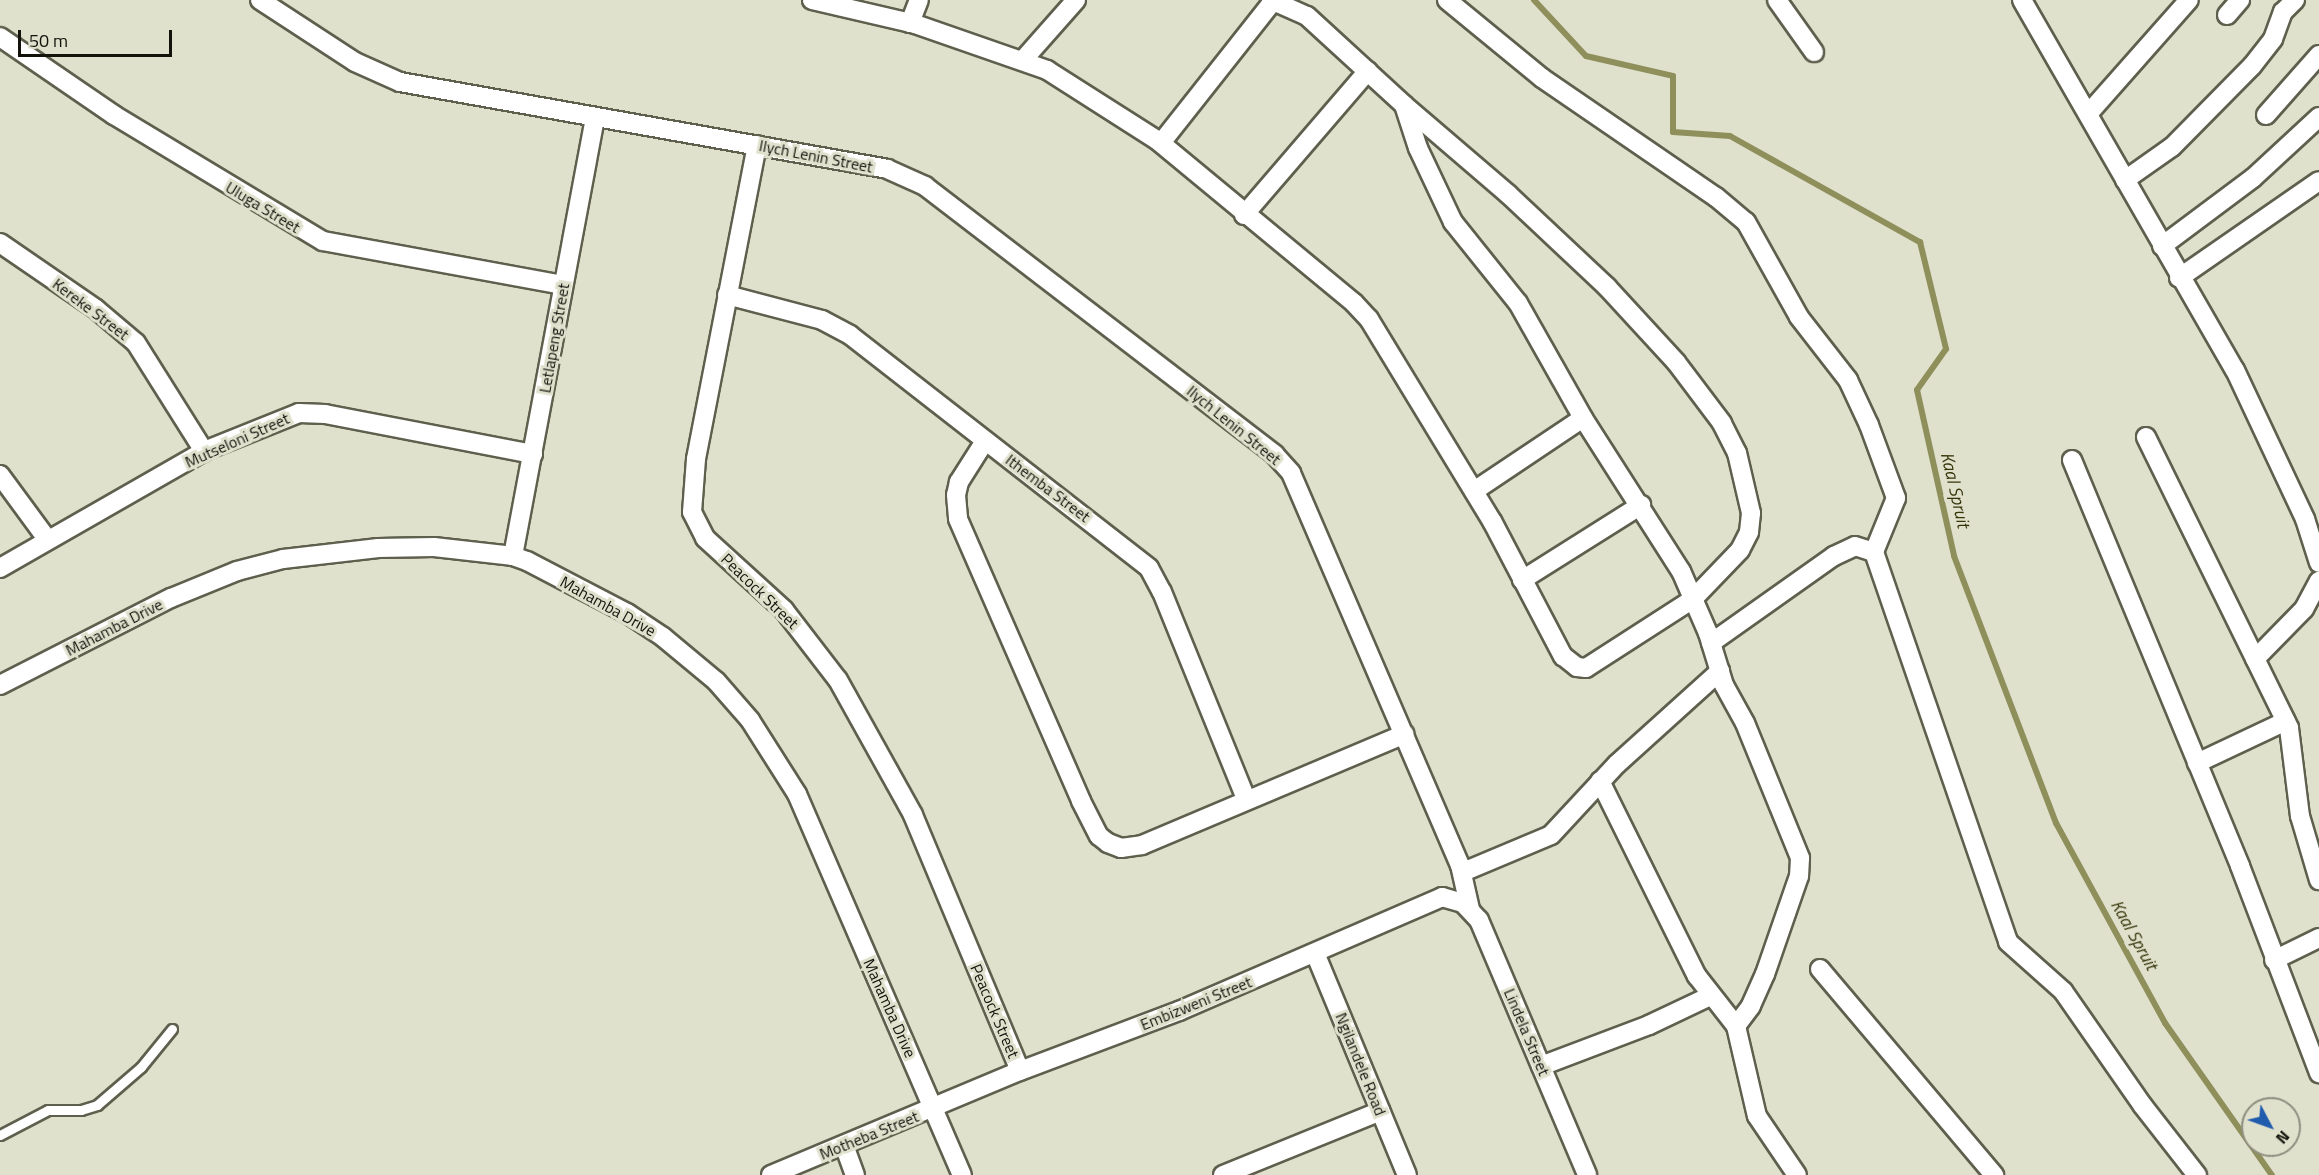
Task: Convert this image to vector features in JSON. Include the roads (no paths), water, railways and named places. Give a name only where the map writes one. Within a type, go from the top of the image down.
[{"type":"street","name":"Ilych Lenin Street","points":[[260,0],[355,62],[392,80],[595,119],[757,145],[887,170],[914,179],[1275,454],[1297,484],[1405,734],[1463,873],[1463,904]]},
{"type":"street","points":[[812,0],[910,23],[1023,60],[1067,82],[1161,143],[1361,309],[1474,491],[1563,656],[1582,668],[1594,664],[1693,599],[1740,550],[1750,526],[1749,504],[1737,453],[1722,423],[1669,353],[1586,265],[1302,13],[1272,0],[1161,143]]},
{"type":"street","points":[[910,23],[919,0]]},
{"type":"street","points":[[1023,60],[1076,0]]},
{"type":"street","points":[[1447,0],[1542,78],[1716,197],[1746,222],[1799,317],[1848,380],[1869,425],[1896,498],[1874,552],[2008,942],[2063,991],[2143,1106],[2197,1175]]},
{"type":"street","points":[[1777,0],[1814,52]]},
{"type":"street","points":[[2022,0],[2179,278],[2235,370],[2305,519],[2319,563]]},
{"type":"street","points":[[2088,114],[2189,0]]},
{"type":"street","points":[[2227,15],[2240,0]]},
{"type":"street","points":[[2125,180],[2172,147],[2252,66],[2273,39],[2283,12],[2295,0]]},
{"type":"street","name":"Uluga Street","points":[[0,37],[114,115],[322,242],[563,285]]},
{"type":"street","points":[[2266,115],[2319,55]]},
{"type":"street","points":[[1244,214],[1368,71]]},
{"type":"street","points":[[1404,105],[1418,148],[1449,216],[1518,303],[1583,418],[1673,556],[1711,643],[1720,671],[1753,743],[1800,864],[1765,975],[1751,1006],[1736,1026]]},
{"type":"street","points":[[2162,246],[2253,178],[2319,117]]},
{"type":"street","name":"Letlapeng Street","points":[[513,556],[595,119]]},
{"type":"street","name":"Peacock Street","points":[[757,145],[691,489],[696,523],[710,543],[784,610],[838,680],[913,815],[1020,1071]]},
{"type":"street","points":[[2179,278],[2319,181]]},
{"type":"street","name":"Kereke Street","points":[[0,243],[96,309],[136,343],[204,451]]},
{"type":"street","name":"Ithemba Street","points":[[727,296],[837,327],[1106,531],[1153,574],[1246,799]]},
{"type":"street","name":"Mutseloni Street","points":[[0,568],[204,451],[272,421],[306,412],[533,454]]},
{"type":"street","points":[[1474,491],[1583,418]]},
{"type":"street","points":[[2146,437],[2286,721],[2306,844],[2319,880]]},
{"type":"street","points":[[985,441],[959,482],[956,495],[958,519],[1099,836],[1117,847],[1135,847],[1405,734]]},
{"type":"street","points":[[2072,460],[2197,763],[2319,1073]]},
{"type":"street","points":[[0,475],[47,539]]},
{"type":"street","points":[[1522,580],[1641,505]]},
{"type":"street","points":[[1711,643],[1834,556],[1855,546],[1874,552]]},
{"type":"street","name":"Mahamba Drive","points":[[0,685],[171,598],[237,571],[283,559],[378,548],[434,547],[513,556],[627,613],[663,637],[709,675],[750,720],[797,794],[962,1175]]},
{"type":"street","points":[[2255,659],[2304,609],[2319,581]]},
{"type":"street","points":[[1463,873],[1551,835],[1600,781],[1720,671]]},
{"type":"street","points":[[2197,763],[2286,721]]},
{"type":"street","points":[[1600,781],[1710,996],[1736,1026],[1757,1116],[1797,1175]]},
{"type":"street","name":"Embizweni Street","points":[[934,1109],[1020,1071],[1316,953],[1424,903],[1442,897],[1463,904]]},
{"type":"street","name":"Lindela Street","points":[[1463,904],[1486,935],[1587,1175]]},
{"type":"street","points":[[2274,960],[2319,938]]},
{"type":"street","name":"Ngilandele Road","points":[[1316,953],[1407,1175]]},
{"type":"street","points":[[1820,969],[1994,1175]]},
{"type":"street","points":[[1541,1066],[1649,1025],[1710,996]]},
{"type":"street","name":"Motheba Street","points":[[771,1175],[934,1109]]},
{"type":"street","points":[[1223,1175],[1381,1111]]},
{"type":"street","points":[[844,1145],[855,1175]]},
{"type":"lane","points":[[0,1135],[48,1110],[81,1110],[97,1105],[141,1067],[172,1029]]},
{"type":"waterway","name":"Kaal Spruit","points":[[1534,0],[1586,56],[1673,76],[1673,132],[1730,136],[1920,242],[1946,349],[1917,390],[1954,556],[2056,823],[2165,1023],[2272,1175]]}]
